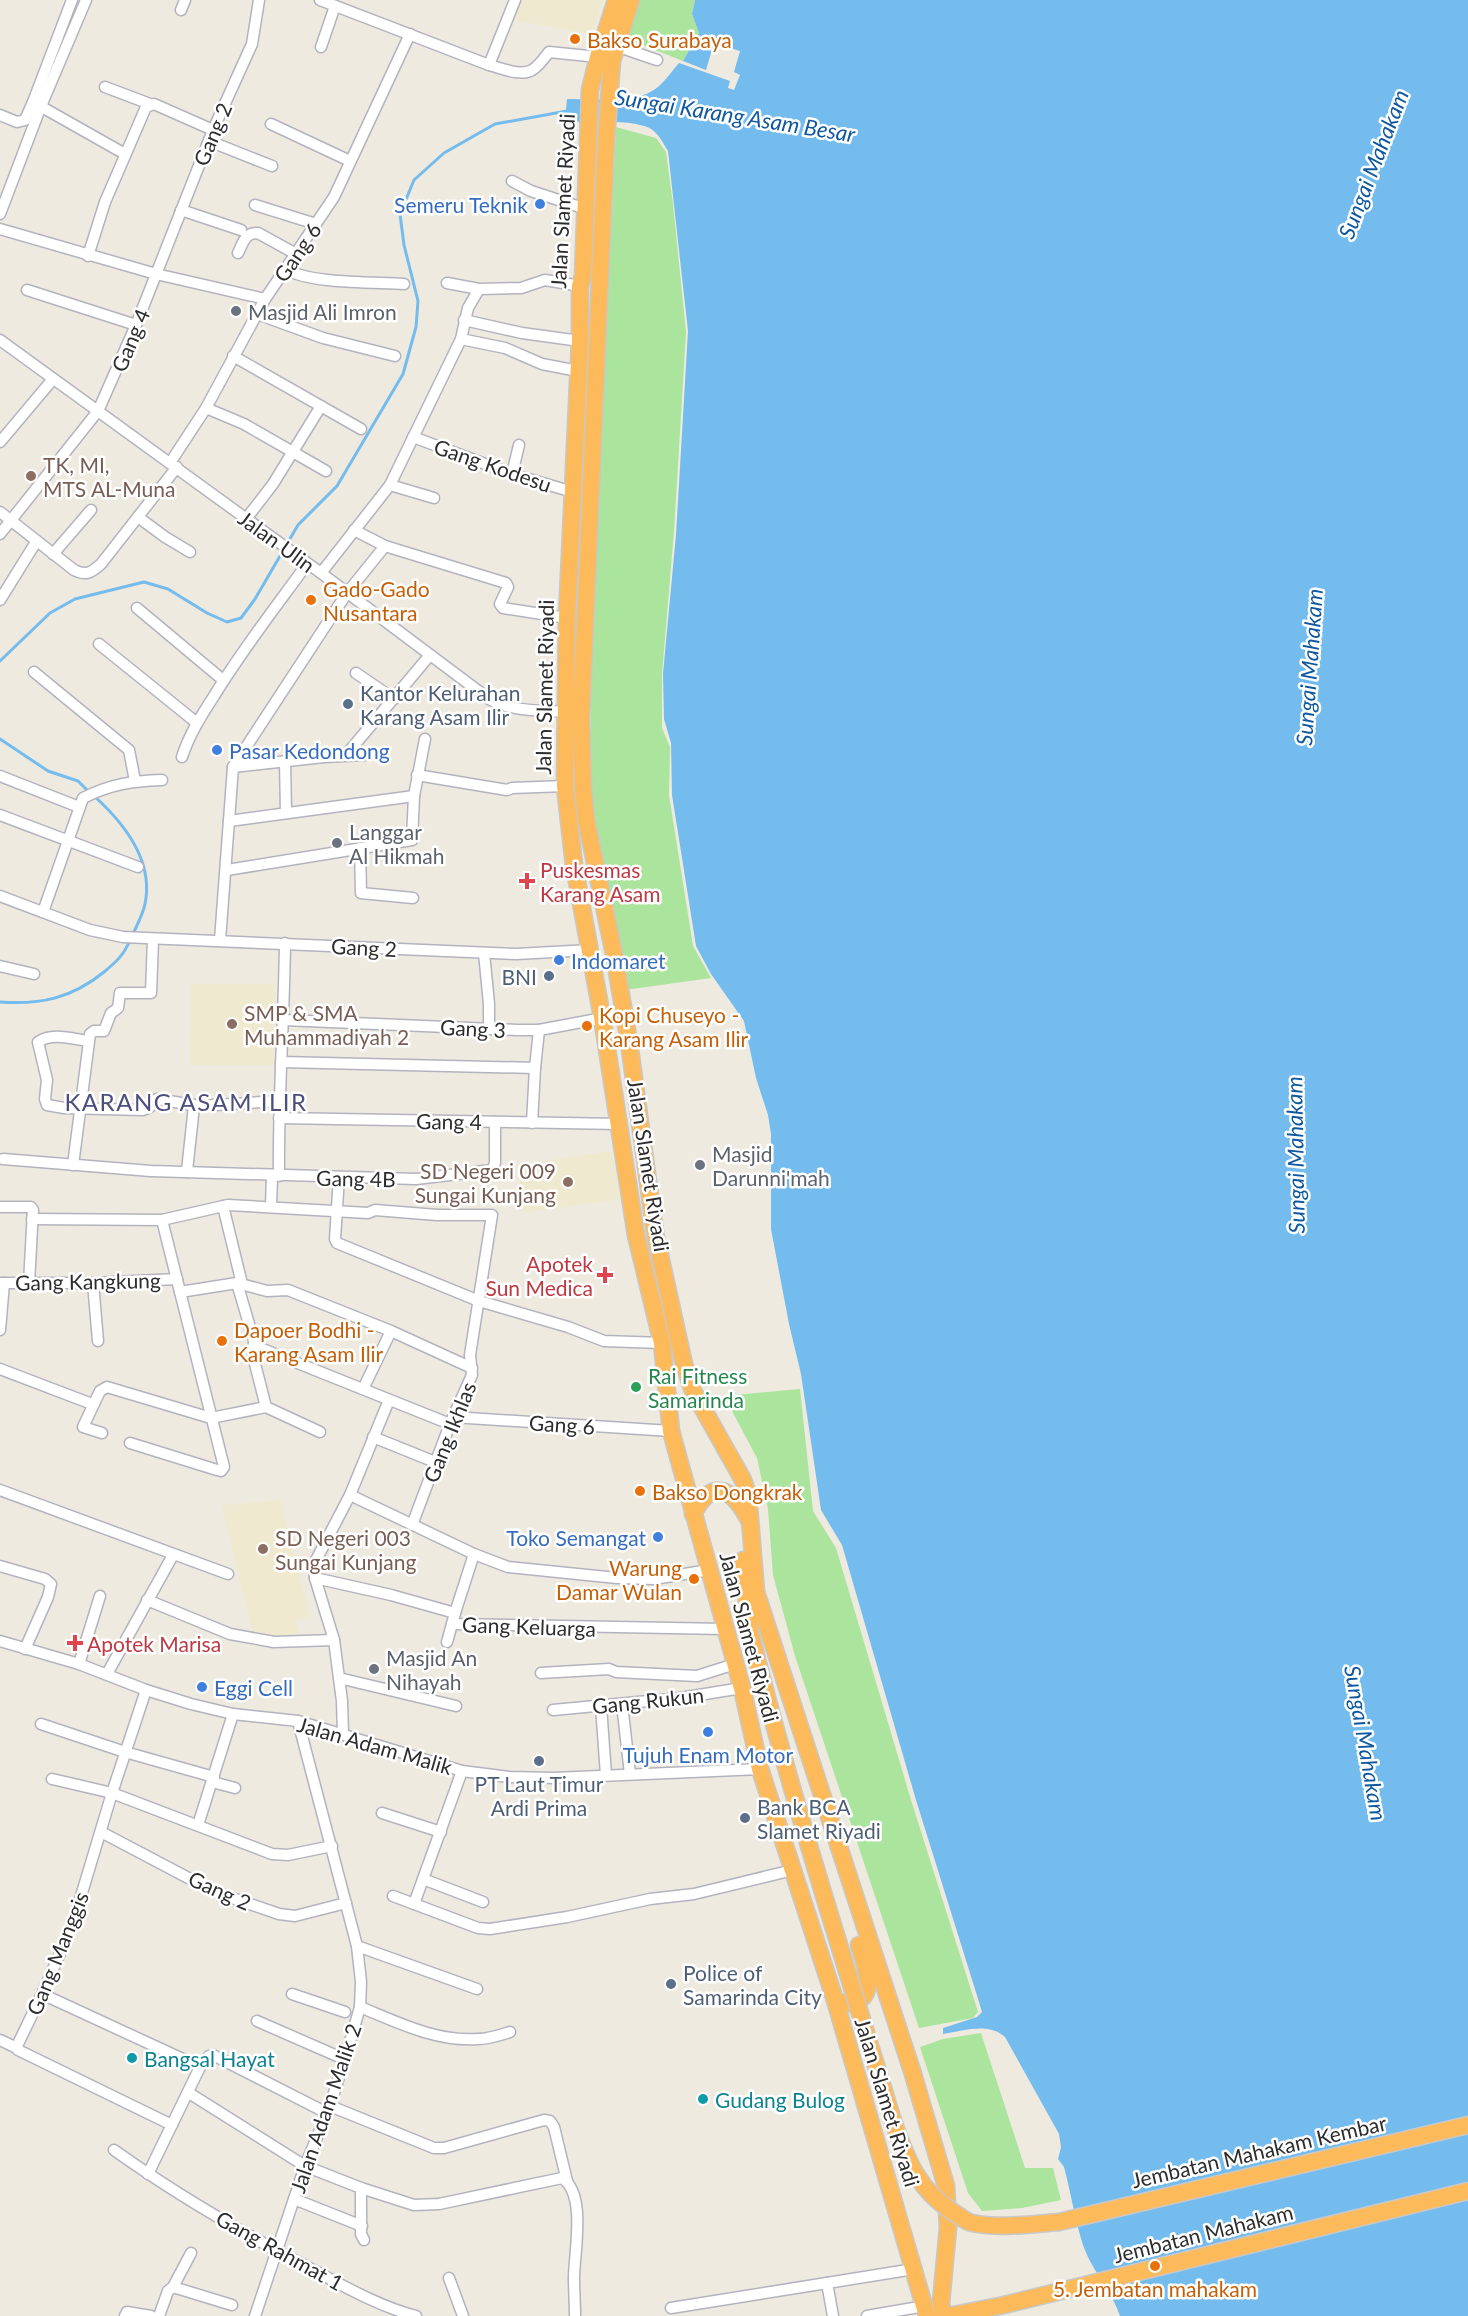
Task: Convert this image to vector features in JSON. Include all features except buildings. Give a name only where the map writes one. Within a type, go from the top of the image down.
[{"type":"highway","name":"Jalan Slamet Riyadi","points":[[615,0],[597,57],[590,90],[583,276],[580,286],[580,341],[568,579],[565,712],[565,786],[574,865],[620,1124],[636,1235],[662,1343],[671,1431],[742,1688],[760,1769],[835,2000],[926,2311]]},
{"type":"highway","name":"Jalan Slamet Riyadi","points":[[631,0],[616,46],[609,90],[606,139],[581,717],[586,819],[629,1042],[656,1233],[684,1364],[693,1391],[743,1480],[748,1495],[756,1592],[913,2074],[946,2186],[948,2228],[941,2303],[943,2316]]},
{"type":"highway","points":[[568,579],[586,579]]},
{"type":"highway","points":[[606,1043],[629,1042]]},
{"type":"highway","points":[[693,1514],[701,1499],[718,1490],[731,1494],[751,1524]]},
{"type":"highway","name":"Jalan Slamet Riyadi","points":[[751,1524],[743,1560],[750,1632],[782,1752],[893,2121],[910,2166],[925,2188],[944,2207],[970,2223],[1002,2226],[1059,2222]]},
{"type":"highway","points":[[834,1831],[831,1845],[834,1859],[868,1980],[867,1989],[859,2001],[839,2003],[835,2000]]},
{"type":"highway","name":"Jembatan Mahakam Kembar","points":[[1059,2222],[1468,2125]]},
{"type":"highway","name":"Jembatan Mahakam","points":[[948,2316],[982,2312],[1468,2191]]},
{"type":"street","points":[[0,214],[72,0]]},
{"type":"street","points":[[0,115],[18,122],[25,120],[37,104],[86,0]]},
{"type":"street","name":"Gang 2","points":[[157,270],[211,135],[252,44],[259,0]]},
{"type":"street","points":[[320,0],[489,65],[526,73],[534,69],[549,52],[597,57]]},
{"type":"street","points":[[489,65],[515,0]]},
{"type":"street","points":[[321,47],[335,6]]},
{"type":"street","name":"Gang 6","points":[[53,554],[82,574],[88,574],[101,564],[138,517],[173,465],[265,299],[334,197],[410,34]]},
{"type":"street","points":[[616,46],[657,60]]},
{"type":"street","points":[[105,87],[154,104],[272,166]]},
{"type":"street","points":[[37,104],[125,154]]},
{"type":"street","points":[[88,256],[105,202],[146,106],[150,104]]},
{"type":"street","points":[[271,124],[350,161]]},
{"type":"street","points":[[512,181],[586,209]]},
{"type":"street","points":[[255,205],[316,224]]},
{"type":"street","points":[[181,210],[241,230]]},
{"type":"street","points":[[0,229],[88,256],[157,270],[265,299]]},
{"type":"street","points":[[238,253],[252,232],[296,254]]},
{"type":"street","points":[[286,269],[292,273],[311,277],[404,284]]},
{"type":"street","name":"Gang 4","points":[[0,534],[98,411],[136,325],[157,270]]},
{"type":"street","points":[[447,283],[479,289],[521,288],[545,280],[580,286]]},
{"type":"street","points":[[321,573],[390,484],[461,339],[468,308],[479,289]]},
{"type":"street","points":[[27,290],[136,325]]},
{"type":"street","points":[[257,314],[323,338],[396,356]]},
{"type":"street","points":[[464,320],[522,333],[580,341]]},
{"type":"street","points":[[461,339],[505,348],[542,364],[578,371]]},
{"type":"street","name":"Jalan Ulin","points":[[0,340],[321,573],[489,699],[502,706],[565,712]]},
{"type":"street","points":[[233,356],[361,429]]},
{"type":"street","points":[[1,440],[53,379]]},
{"type":"street","points":[[246,519],[293,453],[321,406]]},
{"type":"street","points":[[206,408],[244,424],[326,471]]},
{"type":"street","name":"Gang Kodesu","points":[[413,437],[512,474],[573,492]]},
{"type":"street","points":[[512,474],[519,445]]},
{"type":"street","points":[[390,484],[434,498]]},
{"type":"street","points":[[0,512],[53,554],[91,510]]},
{"type":"street","points":[[138,517],[190,552]]},
{"type":"street","points":[[354,530],[385,546],[506,583],[508,587],[500,604],[503,608],[567,618]]},
{"type":"street","points":[[0,600],[36,542]]},
{"type":"street","points":[[220,940],[233,768],[347,593],[385,546]]},
{"type":"street","points":[[182,758],[197,723],[223,680],[307,564]]},
{"type":"street","points":[[137,608],[223,680]]},
{"type":"street","points":[[99,644],[197,723]]},
{"type":"street","points":[[346,755],[430,655]]},
{"type":"street","points":[[34,672],[129,750],[135,781]]},
{"type":"street","points":[[356,673],[394,699]]},
{"type":"street","points":[[227,870],[412,840],[414,796],[425,739]]},
{"type":"street","points":[[233,768],[285,761],[365,755]]},
{"type":"street","points":[[285,761],[286,813]]},
{"type":"street","points":[[417,775],[507,790],[565,786]]},
{"type":"street","points":[[0,776],[81,803]]},
{"type":"street","points":[[43,912],[81,803],[104,787],[135,781],[162,780]]},
{"type":"street","points":[[229,820],[414,796]]},
{"type":"street","points":[[0,815],[138,867]]},
{"type":"street","points":[[360,848],[361,894],[413,898]]},
{"type":"street","name":"Gang 2","points":[[0,897],[90,930],[123,937],[516,954],[590,950]]},
{"type":"street","points":[[73,1165],[91,1031],[104,1031],[111,1013],[118,1008],[120,993],[151,993],[153,939]]},
{"type":"street","points":[[271,1206],[282,1062],[285,943]]},
{"type":"street","points":[[484,953],[489,1029]]},
{"type":"street","points":[[0,966],[34,974]]},
{"type":"street","name":"Gang 3","points":[[284,1020],[538,1030],[624,1014]]},
{"type":"street","points":[[532,1123],[538,1030]]},
{"type":"street","points":[[88,1041],[67,1037],[43,1039],[38,1042],[47,1080],[45,1102],[51,1107],[143,1110],[150,1107],[157,1099],[194,1105],[279,1101]]},
{"type":"street","points":[[282,1062],[535,1068]]},
{"type":"street","points":[[187,1172],[194,1105]]},
{"type":"street","name":"Gang 4","points":[[279,1118],[620,1124]]},
{"type":"street","name":"Gang 4B","points":[[3,1159],[108,1169],[416,1179],[492,1170],[495,1163],[495,1122]]},
{"type":"street","points":[[339,1177],[335,1239],[337,1243],[479,1301],[568,1327],[604,1341],[662,1343]]},
{"type":"street","points":[[32,1219],[162,1220],[224,1206],[271,1206],[338,1211]]},
{"type":"street","points":[[224,1206],[255,1346],[253,1356],[267,1407]]},
{"type":"street","points":[[0,1207],[31,1208],[29,1283]]},
{"type":"street","name":"Gang Ikhlas","points":[[338,1211],[368,1213],[375,1210],[438,1215],[492,1215],[471,1355],[472,1375],[435,1462],[412,1525]]},
{"type":"street","points":[[130,1443],[221,1471],[224,1467],[162,1220]]},
{"type":"street","name":"Gang Kangkung","points":[[2,1282],[93,1283],[177,1279]]},
{"type":"street","points":[[0,1330],[4,1306],[2,1282]]},
{"type":"street","points":[[93,1283],[98,1341]]},
{"type":"street","points":[[180,1292],[240,1284],[267,1291],[288,1290],[391,1331],[472,1368]]},
{"type":"street","points":[[363,1389],[391,1331]]},
{"type":"street","name":"Gang 6","points":[[255,1346],[388,1400],[452,1420],[671,1431]]},
{"type":"street","points":[[0,1370],[92,1404]]},
{"type":"street","points":[[102,1434],[82,1427],[100,1391],[107,1387],[211,1418],[267,1407],[320,1432]]},
{"type":"street","points":[[344,1734],[334,1640],[315,1578],[314,1563],[350,1494],[388,1400]]},
{"type":"street","points":[[373,1437],[435,1462]]},
{"type":"street","points":[[0,1490],[228,1574]]},
{"type":"street","points":[[350,1494],[474,1554],[508,1567],[617,1578],[662,1578],[709,1570]]},
{"type":"street","points":[[455,1613],[474,1554]]},
{"type":"street","points":[[108,1674],[172,1555]]},
{"type":"street","points":[[0,1566],[45,1579],[51,1584],[48,1597],[25,1649]]},
{"type":"street","name":"Gang Keluarga","points":[[315,1578],[391,1595],[455,1613],[452,1624],[725,1629]]},
{"type":"street","points":[[79,1664],[100,1596]]},
{"type":"street","points":[[147,1600],[230,1635],[274,1642],[334,1640]]},
{"type":"street","points":[[447,1642],[452,1624]]},
{"type":"street","name":"Jalan Adam Malik","points":[[0,1641],[79,1664],[146,1690],[191,1704],[233,1714],[298,1721],[462,1771],[509,1777],[606,1776],[760,1769]]},
{"type":"street","points":[[541,1673],[609,1669],[616,1672],[697,1676],[735,1664]]},
{"type":"street","points":[[339,1678],[456,1706]]},
{"type":"street","name":"Gang Rukun","points":[[553,1710],[680,1698],[742,1688]]},
{"type":"street","name":"Gang Manggis","points":[[17,2048],[72,1926],[146,1690]]},
{"type":"street","points":[[622,1704],[630,1774]]},
{"type":"street","points":[[602,1706],[606,1776]]},
{"type":"street","points":[[198,1826],[233,1714]]},
{"type":"street","name":"Jalan Adam Malik 2","points":[[255,2316],[305,2166],[328,2109],[344,2059],[361,1982],[357,1946],[298,1721]]},
{"type":"street","points":[[41,1724],[235,1788]]},
{"type":"street","points":[[414,1904],[462,1771]]},
{"type":"street","points":[[52,1779],[112,1793],[272,1854],[288,1855],[332,1846]]},
{"type":"street","points":[[382,1813],[441,1832]]},
{"type":"street","name":"Gang 2","points":[[101,1832],[215,1892],[279,1914],[295,1916],[346,1903]]},
{"type":"street","points":[[393,1896],[478,1928],[489,1929],[567,1917],[650,1899],[694,1894],[793,1870]]},
{"type":"street","points":[[423,1879],[483,1902]]},
{"type":"street","points":[[357,1946],[477,1989]]},
{"type":"street","points":[[42,1994],[200,2067]]},
{"type":"street","points":[[292,1994],[448,2038],[478,2039],[510,2032]]},
{"type":"street","points":[[257,2021],[344,2059]]},
{"type":"street","points":[[0,2040],[172,2126]]},
{"type":"street","points":[[148,2174],[200,2067],[209,2056],[213,2055],[328,2109],[434,2148],[444,2148],[544,2120],[549,2121],[554,2127],[567,2181],[575,2197],[575,2316]]},
{"type":"street","points":[[189,2093],[305,2166],[400,2202],[429,2206],[557,2178],[567,2181]]},
{"type":"street","name":"Gang Rahmat 1","points":[[114,2150],[148,2174],[276,2251],[346,2288],[399,2312],[416,2316]]},
{"type":"street","points":[[361,2188],[361,2234],[364,2240]]},
{"type":"street","points":[[294,2199],[362,2226]]},
{"type":"street","points":[[159,2316],[168,2291],[173,2287],[191,2253]]},
{"type":"street","points":[[671,2308],[914,2269]]},
{"type":"street","points":[[449,2278],[463,2316]]},
{"type":"street","points":[[828,2283],[833,2316]]},
{"type":"street","points":[[173,2287],[232,2305]]},
{"type":"street","points":[[867,2316],[926,2311]]},
{"type":"street","points":[[125,2316],[127,2312],[151,2316]]},
{"type":"shaded area","points":[[520,0],[603,0],[592,34],[512,20]]},
{"type":"shaded area","name":"SMP & SMA Muhammadiyah 2","points":[[191,984],[275,984],[274,1065],[190,1065]]},
{"type":"shaded area","name":"SD Negeri 009 Sungai Kunjang","points":[[612,1151],[620,1199],[524,1213],[517,1165]]},
{"type":"shaded area","name":"SD Negeri 003 Sungai Kunjang","points":[[281,1500],[310,1616],[295,1621],[299,1633],[266,1640],[253,1635],[222,1505]]},
{"type":"green space","points":[[640,0],[695,0],[692,14],[699,33],[683,61],[625,38]]},
{"type":"green space","points":[[616,127],[656,138],[666,152],[673,204],[686,332],[674,531],[662,674],[662,728],[670,747],[669,795],[693,946],[711,978],[625,990],[592,811],[590,680]]},
{"type":"green space","points":[[800,1389],[813,1511],[836,1548],[911,1800],[978,2012],[973,2018],[919,2028],[795,1656],[773,1575],[768,1509],[757,1458],[724,1396]]},
{"type":"green space","points":[[981,2033],[1025,2168],[1053,2168],[1061,2200],[1022,2208],[982,2211],[968,2193],[920,2047],[943,2039]]},
{"type":"water","name":"Sungai Mahakam","points":[[695,0],[1468,0],[1468,2316],[1120,2316],[1083,2245],[1064,2167],[1058,2159],[1061,2147],[1059,2134],[1005,2037],[998,2032],[983,2029],[943,2034],[943,2028],[977,2017],[982,2012],[916,1800],[842,1545],[821,1510],[801,1374],[771,1229],[771,1134],[768,1115],[756,1078],[744,1021],[711,974],[696,946],[672,795],[671,743],[664,719],[663,674],[676,535],[688,331],[668,151],[656,133],[643,126],[609,122],[565,122],[567,99],[611,100],[644,95],[659,86],[679,63],[730,81],[728,88],[734,90],[740,75],[734,72],[740,51],[714,43],[706,70],[683,61],[699,33],[692,14]]},
{"type":"waterway","name":"Sungai Karang Asam Besar","points":[[0,661],[50,613],[75,599],[144,582],[168,589],[207,613],[227,622],[241,618],[255,599],[298,525],[337,486],[403,374],[416,327],[418,301],[404,245],[400,214],[414,180],[444,153],[495,124],[567,111]]},
{"type":"waterway","name":"Sungai Karang Asam Besar","points":[[0,739],[48,771],[78,781],[89,792]]},
{"type":"waterway","name":"Sungai Karang Asam Besar","points":[[94,796],[126,831],[141,858],[147,888],[145,904],[133,934]]},
{"type":"waterway","name":"Sungai Karang Asam Besar","points":[[0,1002],[42,1001],[68,994],[104,972],[125,950],[130,940]]},
{"type":"place","name":"Bakso Surabaya","points":[[575,39]]},
{"type":"place","name":"Semeru Teknik","points":[[540,204]]},
{"type":"place","name":"Masjid Ali Imron","points":[[236,311]]},
{"type":"place","name":"TK, MI, MTS AL-Muna","points":[[31,476]]},
{"type":"place","name":"Gado-Gado Nusantara","points":[[311,600]]},
{"type":"place","name":"Kantor Kelurahan Karang Asam Ilir","points":[[348,704]]},
{"type":"place","name":"Pasar Kedondong","points":[[217,750]]},
{"type":"place","name":"Langgar Al Hikmah","points":[[337,843]]},
{"type":"place","name":"Puskesmas Karang Asam","points":[[527,881]]},
{"type":"place","name":"Indomaret","points":[[559,960]]},
{"type":"place","name":"BNI","points":[[549,976]]},
{"type":"place","name":"SMP & SMA Muhammadiyah 2","points":[[232,1024]]},
{"type":"place","name":"Kopi Chuseyo - Karang Asam Ilir","points":[[587,1026]]},
{"type":"place","name":"Masjid Darunni'mah","points":[[700,1165]]},
{"type":"place","name":"SD Negeri 009 Sungai Kunjang","points":[[568,1182]]},
{"type":"place","name":"Apotek Sun Medica","points":[[605,1275]]},
{"type":"place","name":"Dapoer Bodhi - Karang Asam Ilir","points":[[222,1341]]},
{"type":"place","name":"Rai Fitness Samarinda","points":[[636,1387]]},
{"type":"place","name":"Bakso Dongkrak","points":[[640,1491]]},
{"type":"place","name":"Toko Semangat","points":[[658,1537]]},
{"type":"place","name":"SD Negeri 003 Sungai Kunjang","points":[[263,1549]]},
{"type":"place","name":"Warung Damar Wulan","points":[[694,1579]]},
{"type":"place","name":"Apotek Marisa","points":[[75,1643]]},
{"type":"place","name":"Masjid An Nihayah","points":[[374,1669]]},
{"type":"place","name":"Eggi Cell","points":[[202,1687]]},
{"type":"place","name":"Tujuh Enam Motor","points":[[708,1732]]},
{"type":"place","name":"PT Laut Timur Ardi Prima","points":[[539,1761]]},
{"type":"place","name":"Bank BCA Slamet Riyadi","points":[[745,1818]]},
{"type":"place","name":"Police of Samarinda City","points":[[671,1984]]},
{"type":"place","name":"Bangsal Hayat","points":[[132,2058]]},
{"type":"place","name":"Gudang Bulog","points":[[703,2099]]},
{"type":"place","name":"5. Jembatan mahakam","points":[[1155,2266]]},
{"type":"district","name":"KARANG ASAM ILIR","points":[[186,1101]]}]
